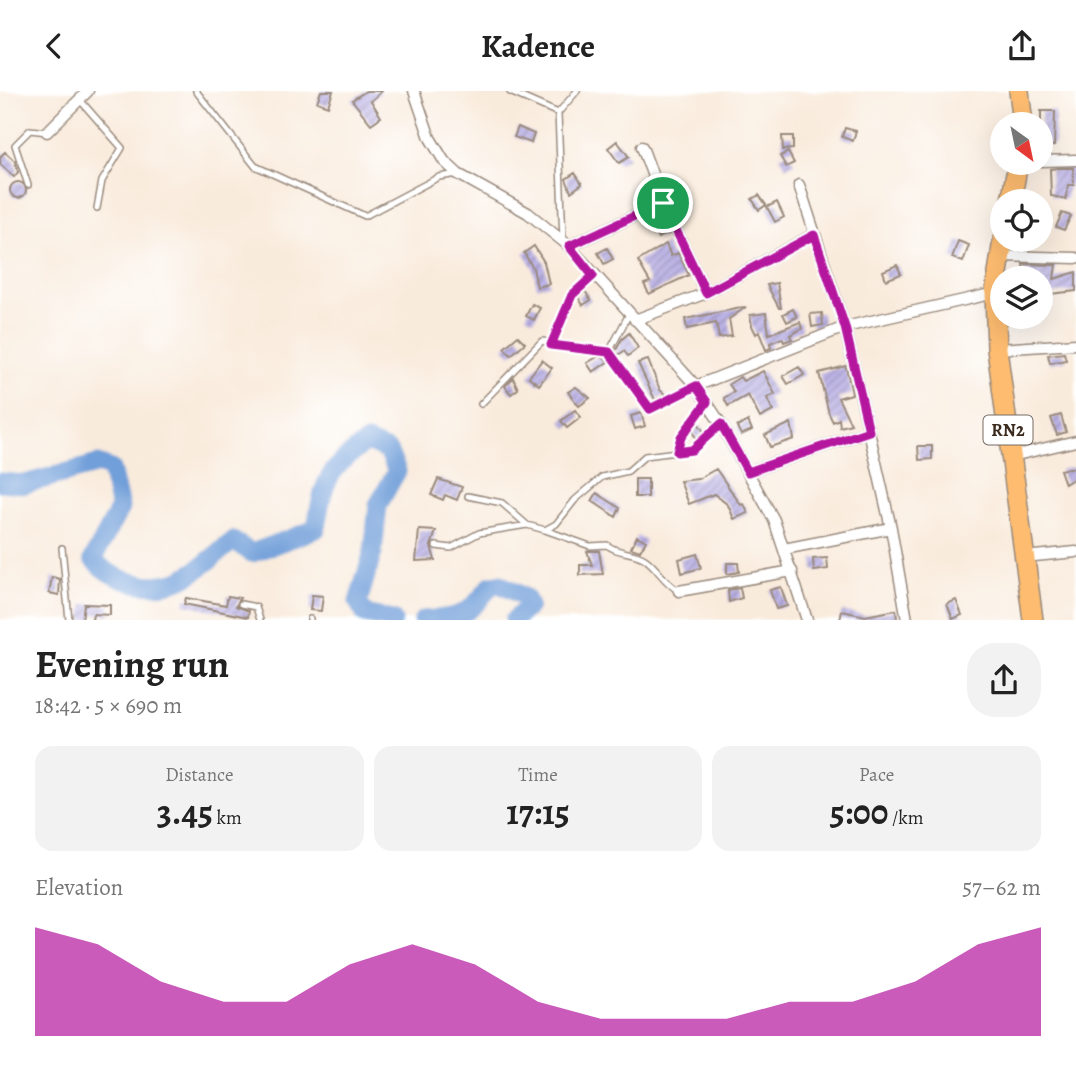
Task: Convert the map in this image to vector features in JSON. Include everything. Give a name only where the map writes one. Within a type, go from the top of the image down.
[{"type":"highway","points":[[1019,91],[1022,112]]},
{"type":"highway","name":"RN2","points":[[996,329],[1033,620]]},
{"type":"street","points":[[414,91],[430,138],[457,174],[528,213],[566,243],[593,276],[696,386],[721,424],[774,520],[807,620]]},
{"type":"street","points":[[47,132],[83,95]]},
{"type":"street","points":[[642,147],[663,203],[706,293]]},
{"type":"street","points":[[1054,161],[1076,160]]},
{"type":"street","points":[[799,185],[845,327],[891,528],[907,620]]},
{"type":"street","points":[[566,243],[663,203]]},
{"type":"street","points":[[632,317],[706,293],[814,235]]},
{"type":"street","points":[[1032,252],[1076,258]]},
{"type":"street","points":[[696,386],[845,327],[990,294]]},
{"type":"street","points":[[997,349],[1076,344]]},
{"type":"street","points":[[748,472],[869,431]]},
{"type":"street","points":[[1012,456],[1076,441]]},
{"type":"street","points":[[784,549],[891,528]]},
{"type":"street","points":[[1024,557],[1076,552]]},
{"type":"street","points":[[679,591],[792,571]]},
{"type":"lane","points":[[196,91],[255,166],[365,216],[439,177],[457,174]]},
{"type":"lane","points":[[566,243],[558,113],[576,91]]},
{"type":"lane","points":[[510,92],[558,113]]},
{"type":"lane","points":[[83,95],[122,148],[102,181],[97,208]]},
{"type":"lane","points":[[28,184],[15,145],[30,130],[47,132]]},
{"type":"lane","points":[[551,345],[572,295],[593,276]]},
{"type":"lane","points":[[609,352],[632,317]]},
{"type":"lane","points":[[481,404],[542,341],[551,345],[609,352],[650,409],[696,386]]},
{"type":"lane","points":[[677,452],[681,437],[707,402]]},
{"type":"lane","points":[[545,530],[556,524],[575,500],[602,477],[628,471],[645,456],[692,450],[721,424]]},
{"type":"lane","points":[[468,496],[502,503],[527,525]]},
{"type":"lane","points":[[436,546],[451,548],[479,533],[527,525],[590,546],[607,545],[615,552],[644,558],[668,585],[679,591]]},
{"type":"lane","points":[[62,548],[69,620]]},
{"type":"lane","points":[[241,604],[256,607],[260,620]]},
{"type":"building","points":[[321,91],[333,91],[328,106],[317,102]]},
{"type":"building","points":[[366,91],[382,91],[371,101],[381,117],[371,124],[352,100]]},
{"type":"building","points":[[518,127],[534,134],[531,143],[514,137]]},
{"type":"building","points":[[845,128],[856,131],[853,141],[842,137]]},
{"type":"building","points":[[782,136],[793,136],[793,149],[783,150]]},
{"type":"building","points":[[617,141],[629,157],[619,163],[608,148]]},
{"type":"building","points":[[5,152],[15,161],[18,172],[14,177],[0,164],[0,157]]},
{"type":"building","points":[[788,152],[794,163],[786,167],[780,156]]},
{"type":"building","points":[[1073,168],[1074,185],[1068,185],[1066,199],[1053,196],[1050,175],[1054,175],[1054,169]]},
{"type":"building","points":[[575,173],[582,184],[571,192],[566,179]]},
{"type":"building","points":[[15,182],[21,182],[26,190],[24,196],[15,198],[10,193],[10,187]]},
{"type":"building","points":[[759,195],[766,205],[759,210],[752,199]]},
{"type":"building","points":[[777,202],[784,217],[775,222],[767,207]]},
{"type":"building","points":[[1062,213],[1071,216],[1064,230],[1056,227]]},
{"type":"building","points":[[664,223],[669,233],[658,238],[653,228]]},
{"type":"building","points":[[958,241],[969,245],[963,262],[952,258]]},
{"type":"building","points":[[666,244],[671,256],[678,253],[689,275],[649,294],[644,284],[650,282],[638,261]]},
{"type":"building","points":[[534,246],[544,262],[549,284],[537,287],[533,268],[524,253]]},
{"type":"building","points":[[607,248],[613,259],[604,264],[598,253]]},
{"type":"building","points":[[897,265],[901,274],[886,280],[883,271]]},
{"type":"building","points":[[1056,265],[1054,279],[1076,272],[1076,291],[1053,294],[1053,266],[1023,266]]},
{"type":"building","points":[[777,283],[781,308],[767,285]]},
{"type":"building","points":[[585,291],[591,300],[583,305],[578,297]]},
{"type":"building","points":[[532,304],[540,308],[534,320],[526,316]]},
{"type":"building","points":[[746,307],[729,319],[732,336],[719,338],[716,323],[687,329],[685,319]]},
{"type":"building","points":[[793,309],[797,317],[787,322],[783,314]]},
{"type":"building","points":[[766,313],[769,334],[800,322],[802,329],[790,335],[792,339],[784,342],[782,338],[770,343],[771,348],[766,350],[759,332],[756,334],[752,326],[750,315]]},
{"type":"building","points":[[822,313],[823,325],[812,327],[810,314]]},
{"type":"building","points":[[629,333],[638,348],[628,356],[624,351],[618,355],[615,352]]},
{"type":"building","points":[[518,336],[525,343],[511,355],[504,348]]},
{"type":"building","points":[[1064,353],[1066,360],[1050,363],[1048,355]]},
{"type":"building","points":[[599,356],[609,361],[593,372],[587,363]]},
{"type":"building","points":[[542,360],[552,368],[539,385],[529,377]]},
{"type":"building","points":[[648,360],[660,390],[666,395],[655,400],[638,363]]},
{"type":"building","points":[[846,366],[852,394],[838,398],[851,424],[840,427],[839,419],[833,422],[829,414],[819,373]]},
{"type":"building","points":[[799,367],[804,375],[788,384],[783,376]]},
{"type":"building","points":[[763,371],[775,394],[767,398],[773,411],[760,418],[748,395],[728,406],[724,398],[734,392],[729,384],[740,377],[743,381]]},
{"type":"building","points":[[513,378],[518,389],[511,394],[505,386]]},
{"type":"building","points":[[576,387],[590,398],[579,406],[568,392]]},
{"type":"building","points":[[575,410],[581,417],[567,428],[561,421]]},
{"type":"building","points":[[641,413],[645,426],[635,429],[631,416]]},
{"type":"building","points":[[1061,415],[1066,432],[1057,435],[1051,418]]},
{"type":"building","points":[[748,421],[752,430],[741,435],[737,427]]},
{"type":"building","points":[[698,423],[704,432],[697,439],[692,432]]},
{"type":"building","points":[[791,423],[794,439],[770,447],[765,435]]},
{"type":"building","points":[[918,446],[932,446],[932,459],[919,460]]},
{"type":"building","points":[[1076,468],[1076,477],[1065,484],[1060,470]]},
{"type":"building","points":[[716,469],[748,513],[734,519],[728,505],[714,494],[689,504],[680,481],[698,479]]},
{"type":"building","points":[[438,479],[462,487],[457,500],[445,495],[443,500],[431,495]]},
{"type":"building","points":[[635,479],[648,479],[648,497],[635,497]]},
{"type":"building","points":[[597,493],[620,508],[616,517],[592,501]]},
{"type":"building","points":[[419,530],[436,531],[431,546],[435,560],[416,561]]},
{"type":"building","points":[[637,536],[646,541],[640,551],[631,548]]},
{"type":"building","points":[[587,551],[599,551],[603,574],[580,575],[580,565],[592,565]]},
{"type":"building","points":[[697,554],[701,568],[682,573],[679,559]]},
{"type":"building","points":[[827,558],[828,569],[814,571],[813,559]]},
{"type":"building","points":[[727,563],[738,563],[739,572],[727,574]]},
{"type":"building","points":[[52,577],[60,579],[59,595],[49,593]]},
{"type":"building","points":[[781,587],[787,606],[776,609],[770,590]]},
{"type":"building","points":[[740,588],[742,598],[729,602],[728,590]]},
{"type":"building","points":[[312,595],[323,596],[321,611],[310,610]]},
{"type":"building","points":[[228,596],[240,598],[236,606],[249,611],[248,617],[184,604],[186,598],[226,605]]},
{"type":"building","points":[[956,600],[962,615],[953,619],[947,604]]},
{"type":"building","points":[[84,604],[110,605],[110,615],[93,614],[92,620],[82,620]]},
{"type":"building","points":[[896,610],[897,620],[840,620],[842,611],[865,616]]},
{"type":"waterway","points":[[0,482],[25,484],[98,464],[111,469],[120,508],[93,559],[119,578],[140,584],[163,584],[189,575],[233,541],[252,553],[316,529],[321,499],[329,478],[343,461],[367,442],[388,451],[397,471],[378,505],[373,552],[358,602],[365,614],[393,620]]},
{"type":"waterway","points":[[423,620],[463,613],[476,603],[491,585],[500,584],[526,598],[529,606],[514,620]]},
{"type":"route","points":[[663,203],[706,293],[814,235],[845,327],[869,431],[748,472],[721,424],[692,450],[677,452],[681,437],[707,402],[696,386],[650,409],[609,352],[551,345],[572,295],[593,276],[569,246],[663,203]]}]
